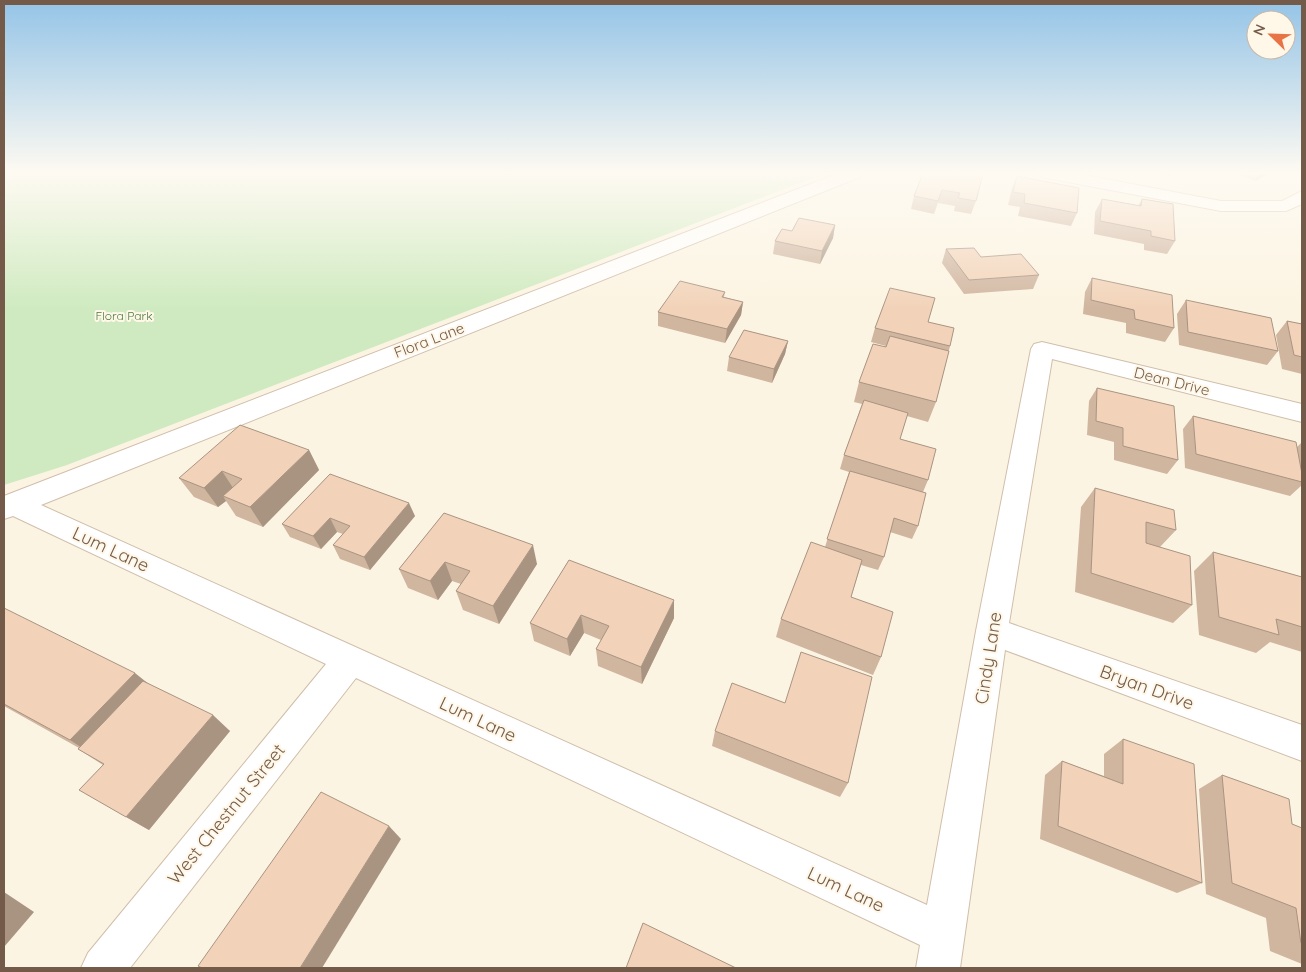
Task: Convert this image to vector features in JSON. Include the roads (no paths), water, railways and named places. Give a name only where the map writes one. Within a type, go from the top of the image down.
[{"type":"street","name":"Flora Lane","points":[[8,506],[739,218]]},
{"type":"street","name":"Dean Drive","points":[[1042,349],[1302,413]]},
{"type":"street","name":"Cindy Lane","points":[[938,968],[992,631],[1042,349]]},
{"type":"street","name":"Lum Lane","points":[[8,506],[350,660],[944,934]]},
{"type":"street","name":"Bryan Drive","points":[[992,631],[1302,743]]},
{"type":"street","name":"West Chestnut Street","points":[[103,968],[350,660]]},
{"type":"park label","name":"Flora Park","points":[[124,315]]}]
